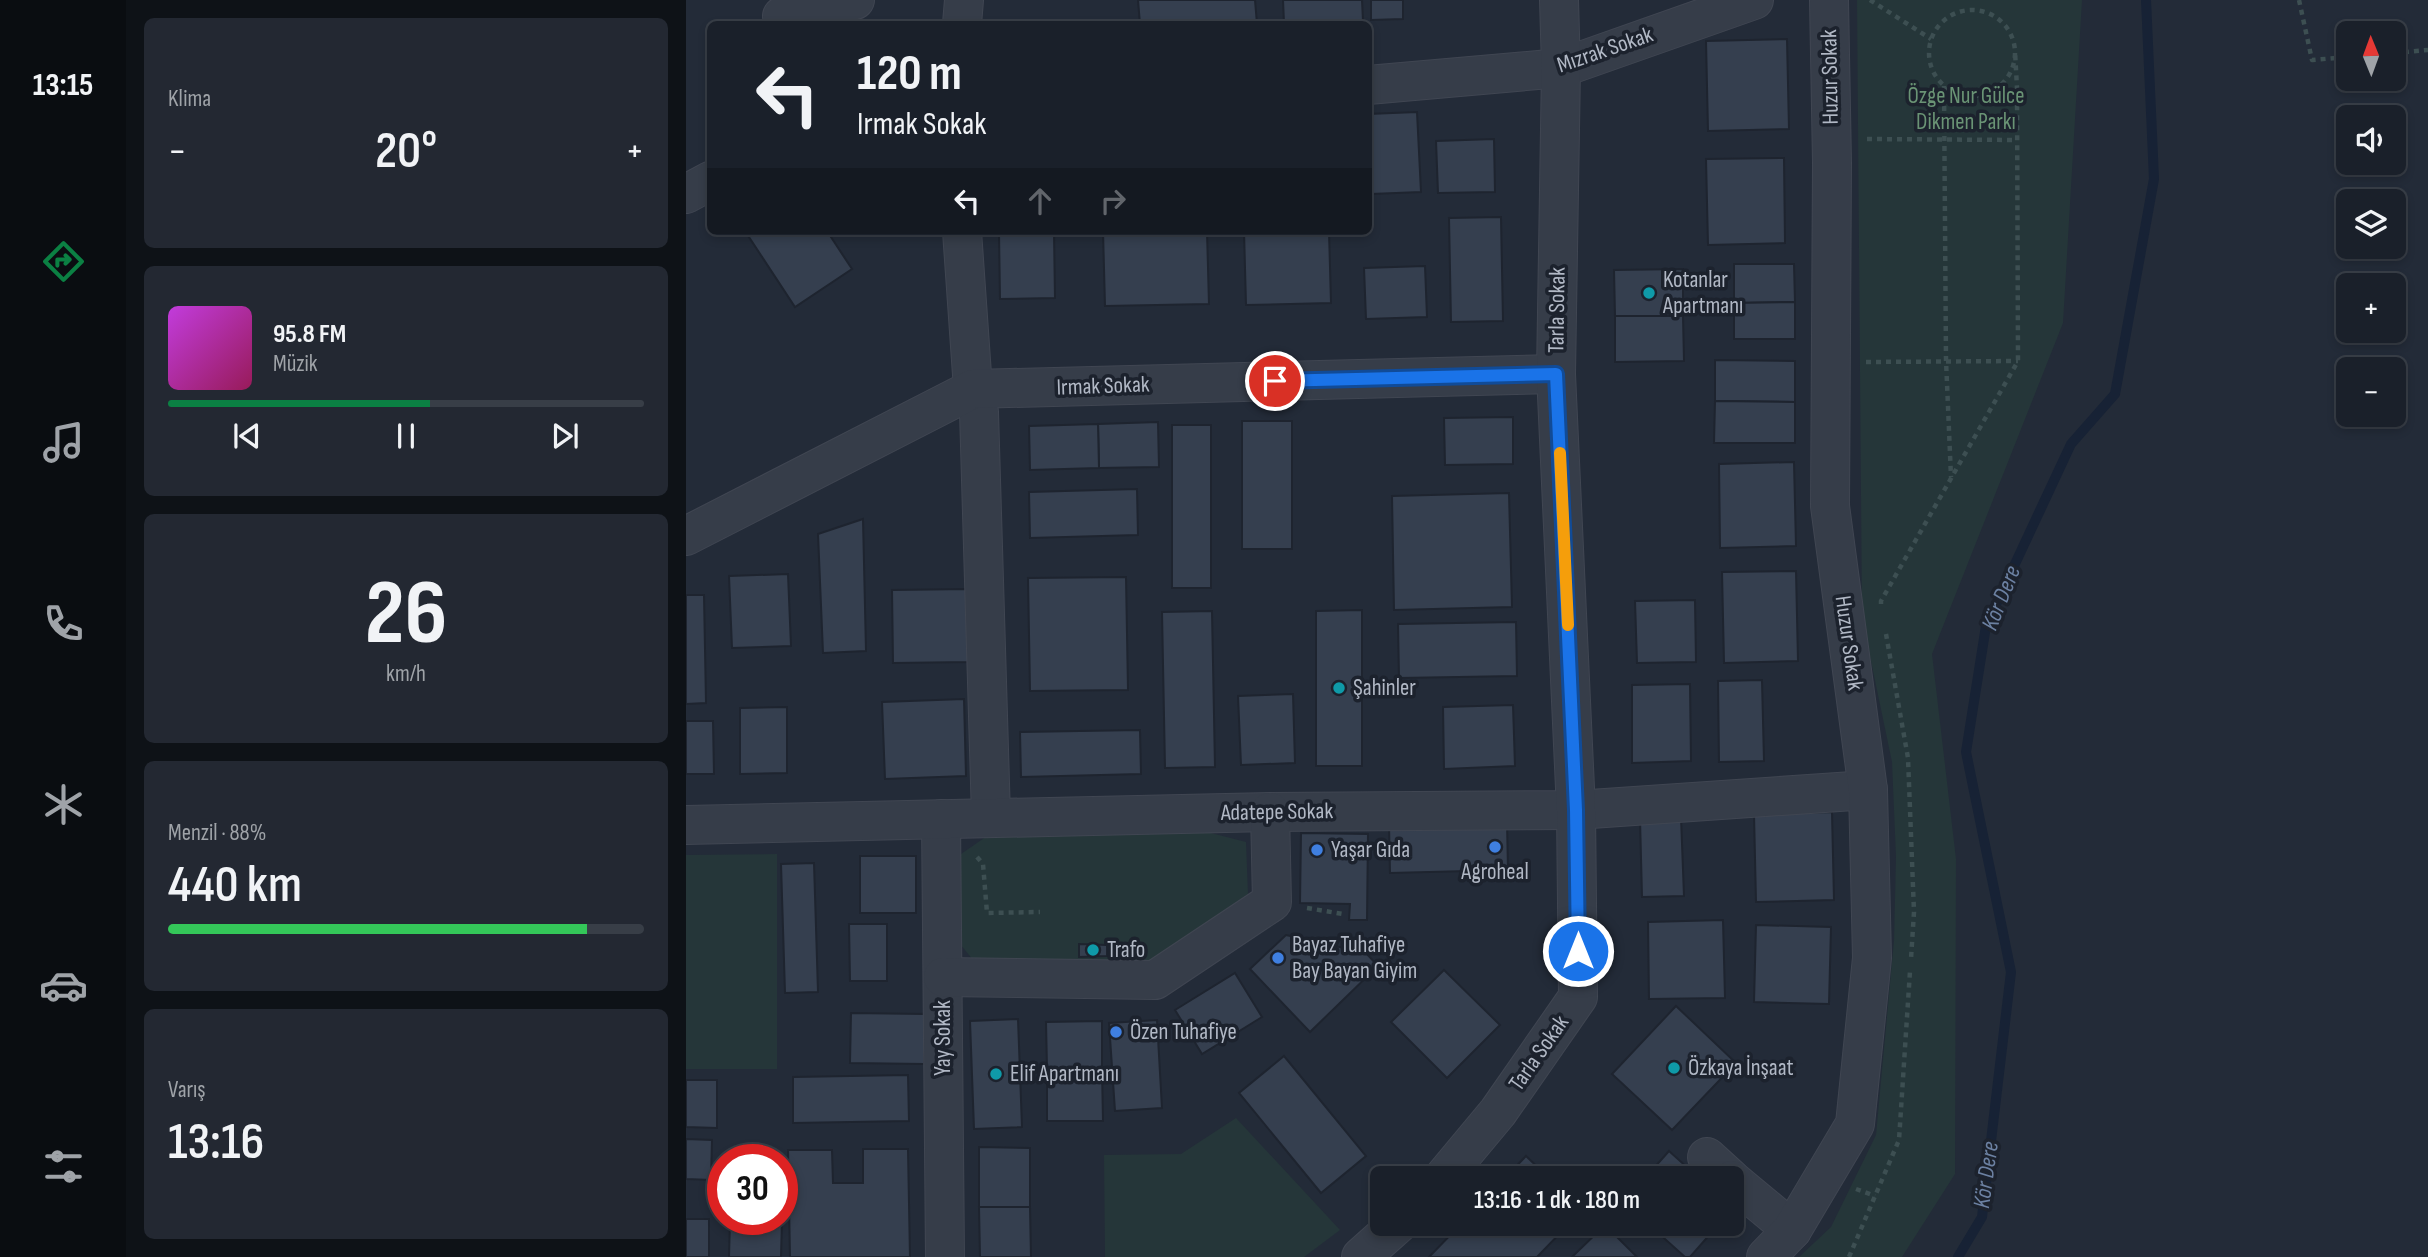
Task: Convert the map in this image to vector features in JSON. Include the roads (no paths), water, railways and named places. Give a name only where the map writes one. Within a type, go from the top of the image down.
[{"type":"street","points":[[781,13],[855,0]]},
{"type":"street","points":[[962,21],[964,0]]},
{"type":"street","name":"Tarla Sokak","points":[[1453,1166],[1498,1112],[1578,998],[1576,810],[1556,374],[1559,0]]},
{"type":"street","name":"Mızrak Sokak","points":[[1372,85],[1560,68],[1754,0]]},
{"type":"street","name":"Huzur Sokak","points":[[1779,1244],[1855,1124],[1872,958],[1868,790],[1830,506],[1829,0]]},
{"type":"street","points":[[686,194],[707,183]]},
{"type":"street","points":[[962,235],[973,389],[979,412],[991,817]]},
{"type":"street","name":"Irmak Sokak","points":[[686,536],[973,389],[1556,374]]},
{"type":"street","name":"Adatepe Sokak","points":[[686,825],[941,832],[991,817],[1576,810],[1868,790]]},
{"type":"street","points":[[943,977],[1155,980],[1272,902],[1270,812]]},
{"type":"street","name":"Yay Sokak","points":[[941,832],[945,1257]]},
{"type":"street","points":[[1744,1199],[1779,1244]]},
{"type":"street","points":[[1361,1257],[1384,1236]]},
{"type":"waterway","name":"Kör Dere","points":[[1958,1257],[1982,1217],[2011,972],[1966,752],[1986,626],[2071,444],[2115,394],[2154,179],[2146,0]]},
{"type":"place","name":"Kotanlar Apartmanı","points":[[1649,293]]},
{"type":"place","name":"Şahinler","points":[[1339,688]]},
{"type":"place","name":"Agroheal","points":[[1495,847]]},
{"type":"place","name":"Yaşar Gıda","points":[[1317,850]]},
{"type":"place","name":"Trafo","points":[[1093,950]]},
{"type":"place","name":"Bayaz Tuhafiye Bay Bayan Giyim","points":[[1278,958]]},
{"type":"place","name":"Özen Tuhafiye","points":[[1116,1032]]},
{"type":"place","name":"Özkaya İnşaat","points":[[1674,1068]]},
{"type":"place","name":"Elif Apartmanı","points":[[996,1074]]},
{"type":"park label","name":"Özge Nur Gülce Dikmen Parkı","points":[[1966,109]]}]
